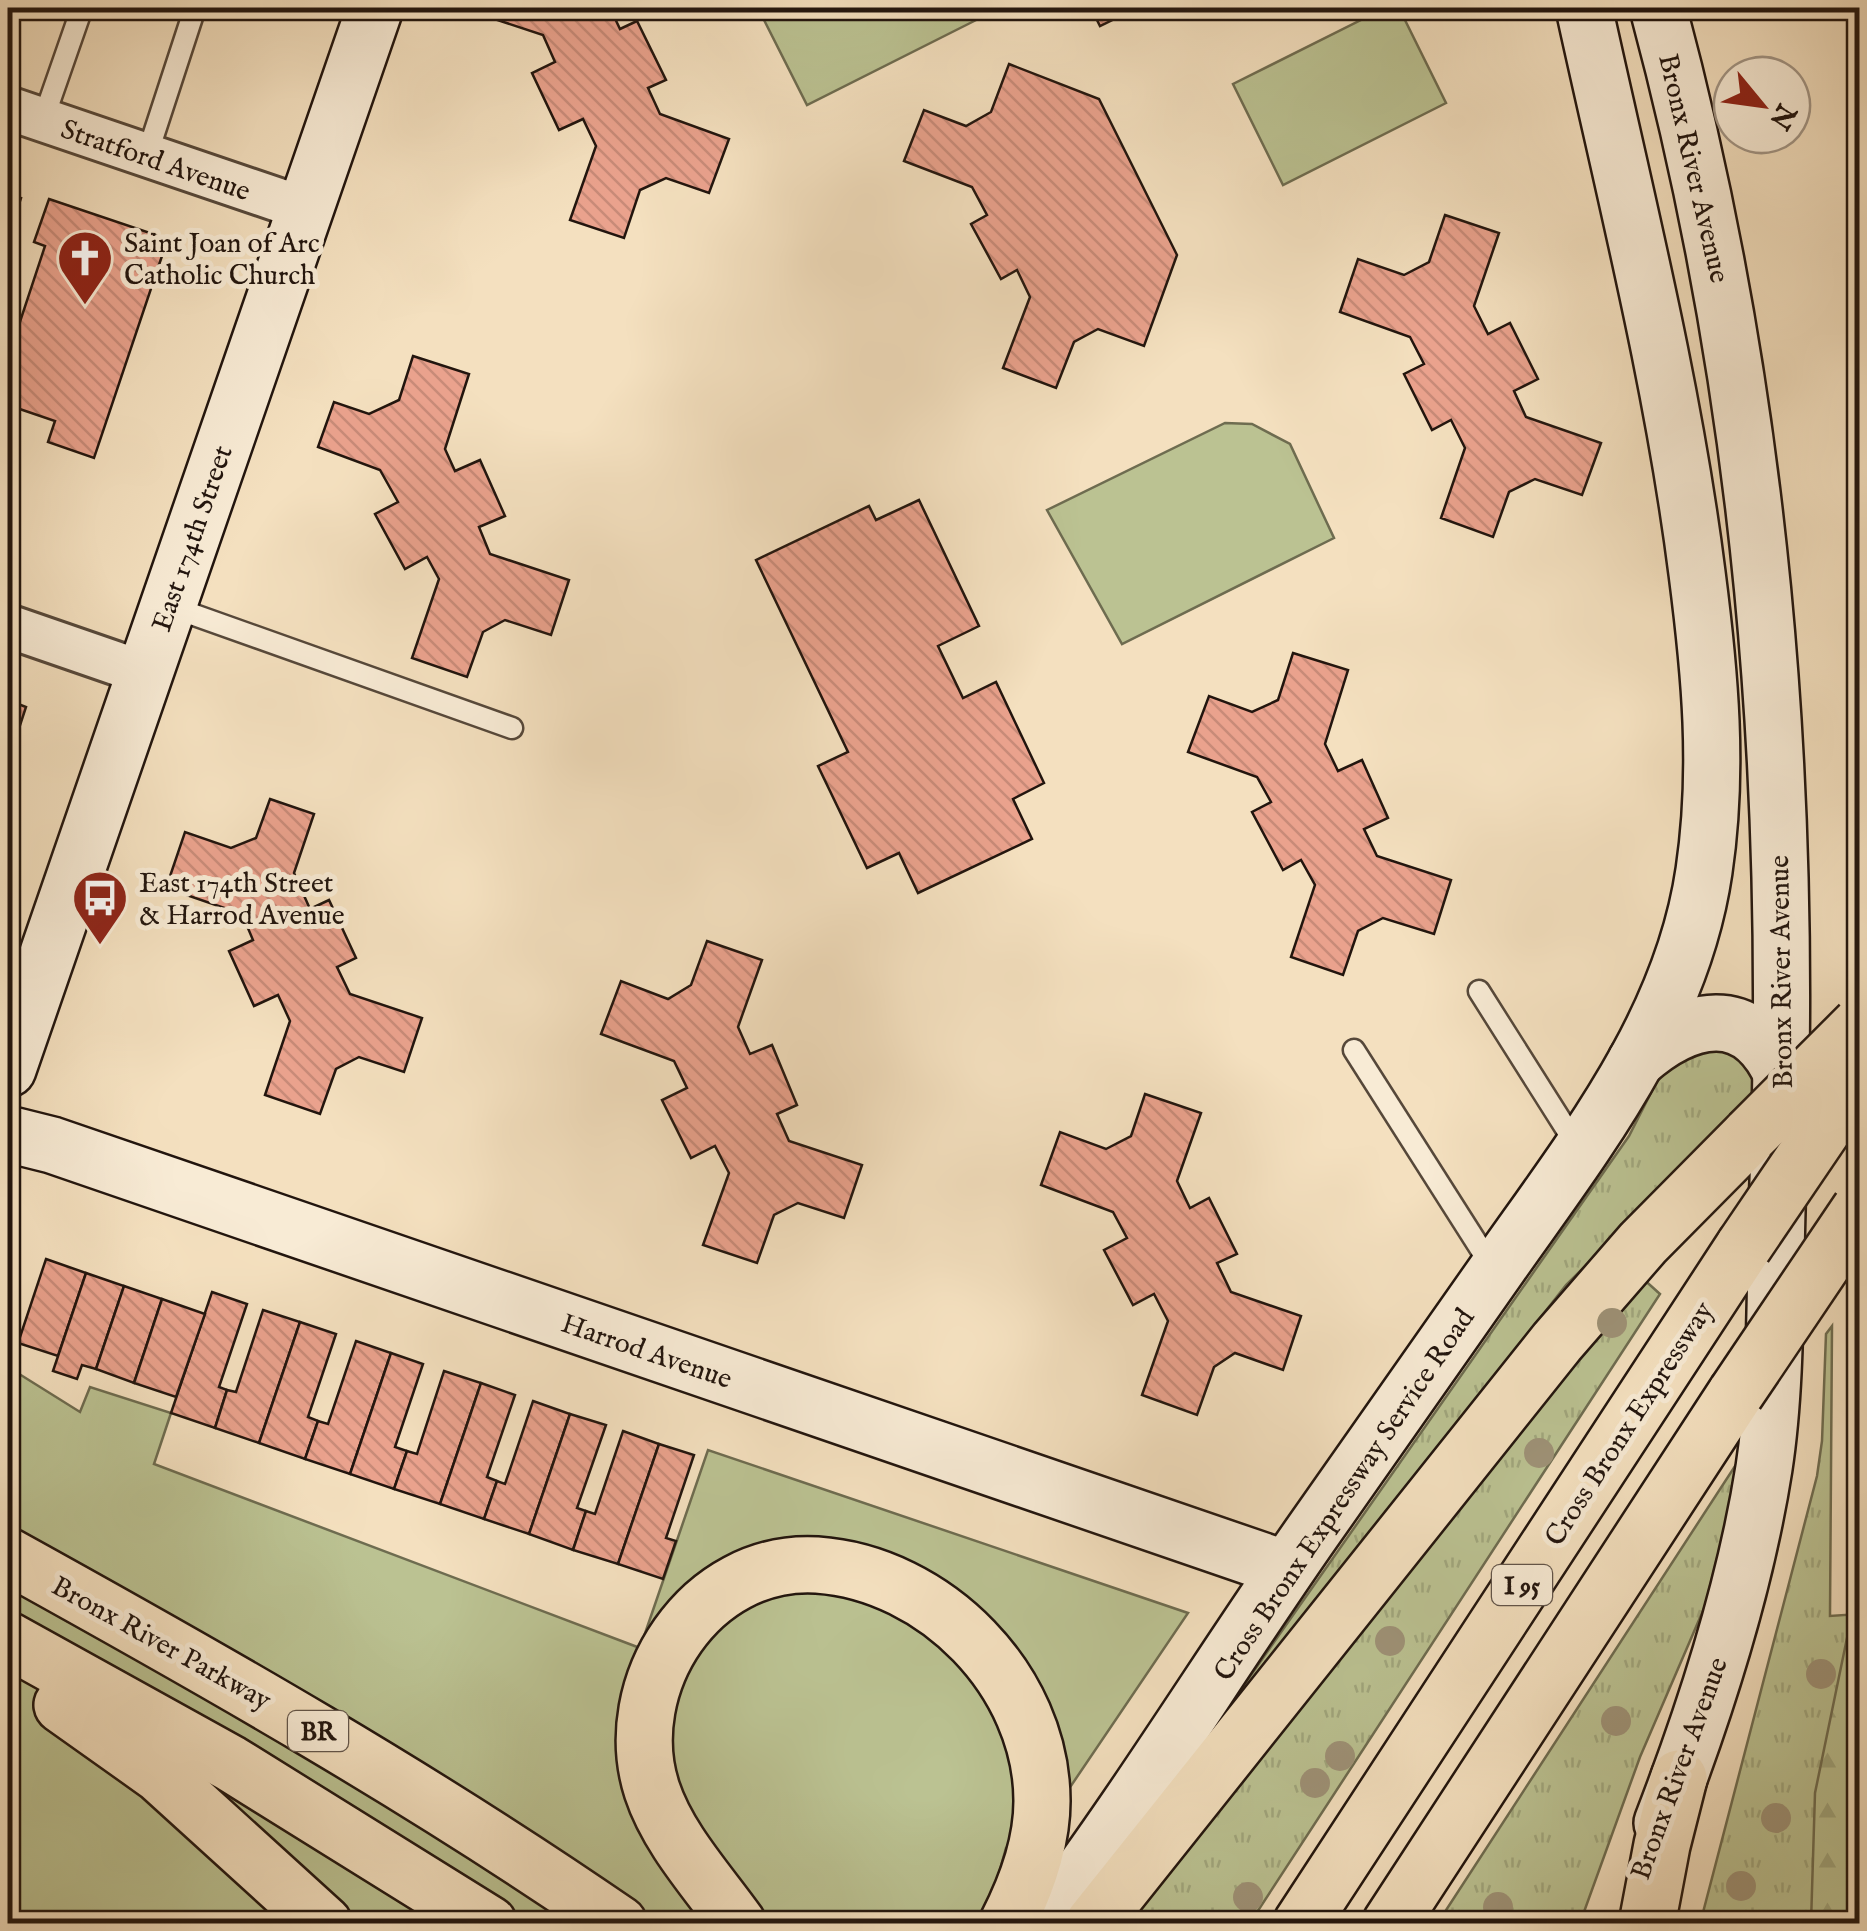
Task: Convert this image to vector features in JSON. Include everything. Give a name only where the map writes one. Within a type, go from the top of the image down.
[{"type":"main road","name":"East 174th Street","points":[[8,1069],[375,8]]},
{"type":"main road","points":[[1584,8],[1684,468],[1710,686],[1713,785],[1696,919],[1674,986],[1636,1061]]},
{"type":"main road","name":"Bronx River Avenue","points":[[1622,1924],[1679,1778],[1729,1622],[1764,1467],[1770,1402],[1782,1075],[1775,768],[1767,624],[1752,478],[1731,334],[1704,191],[1658,8]]},
{"type":"main road","points":[[1636,1061],[1680,1029],[1715,1022],[1733,1026],[1754,1038],[1782,1075]]},
{"type":"main road","points":[[1092,1924],[1526,1379],[1643,1243],[1860,1025]]},
{"type":"main road","name":"Cross Bronx Expressway Service Road","points":[[1044,1924],[1135,1799],[1286,1570],[1580,1151],[1636,1061]]},
{"type":"main road","name":"Cross Bronx Expressway","points":[[1301,1924],[1860,1074]]},
{"type":"main road","name":"Harrod Avenue","points":[[8,1134],[52,1145],[1286,1570]]},
{"type":"main road","name":"I 95","points":[[1390,1924],[1860,1209]]},
{"type":"main road","name":"Bronx River Parkway","points":[[8,1556],[288,1712],[479,1830],[618,1924]]},
{"type":"main road","points":[[738,1924],[680,1844],[653,1793],[646,1769],[645,1712],[651,1685],[674,1638],[713,1598],[766,1571],[816,1565],[868,1575],[948,1616],[988,1656],[1018,1705],[1036,1753],[1041,1817],[1025,1882],[1007,1924]]},
{"type":"main road","name":"BR","points":[[8,1640],[230,1763],[490,1924]]},
{"type":"main road","points":[[8,1674],[95,1726],[159,1774],[324,1924]]},
{"type":"main road","points":[[1647,1924],[1679,1778]]},
{"type":"street","name":"Stratford Avenue","points":[[25,114],[305,210]]},
{"type":"street","points":[[8,626],[144,673]]},
{"type":"lane","points":[[25,114],[82,8]]},
{"type":"lane","points":[[147,155],[196,8]]},
{"type":"lane","points":[[168,606],[512,728]]},
{"type":"lane","points":[[1479,991],[1580,1151]]},
{"type":"lane","points":[[1354,1050],[1495,1272]]},
{"type":"green space","points":[[758,8],[1000,8],[807,105]]},
{"type":"green space","points":[[1385,8],[1399,8],[1446,103],[1283,185],[1233,84]]},
{"type":"green space","points":[[1225,423],[1252,424],[1290,444],[1334,538],[1122,644],[1047,510]]},
{"type":"green space","points":[[1727,1049],[1754,1072],[1757,1096],[1566,1285],[1183,1772],[1629,1136],[1658,1079],[1679,1054]]},
{"type":"green space","points":[[1640,1276],[1660,1294],[1250,1923],[1115,1924]]},
{"type":"green space","points":[[1832,1326],[1830,1616],[1859,1614],[1859,1923],[1700,1924],[1817,1476],[1826,1334]]},
{"type":"green space","points":[[8,1367],[80,1412],[90,1387],[171,1413],[154,1464],[640,1648],[708,1450],[1188,1613],[1058,1805],[1006,1848],[995,1887],[977,1923],[8,1923]]},
{"type":"green space","points":[[1737,1463],[1736,1484],[1705,1606],[1640,1757],[1580,1923],[1437,1924]]},
{"type":"green space","points":[[1847,1638],[1860,1678],[1859,1923],[1811,1923],[1815,1793]]},
{"type":"building","points":[[468,8],[610,8],[620,29],[637,21],[666,80],[648,88],[660,114],[729,139],[709,193],[666,178],[640,190],[624,238],[570,220],[596,146],[583,119],[559,130],[532,73],[555,62],[543,35]]},
{"type":"building","points":[[1091,8],[1137,8],[1100,26]]},
{"type":"building","points":[[1009,64],[1099,99],[1177,255],[1144,346],[1098,329],[1074,342],[1056,388],[1003,368],[1030,297],[1017,270],[1001,279],[971,224],[987,215],[972,187],[904,161],[924,110],[966,126],[991,112]]},
{"type":"building","points":[[8,194],[21,198],[8,238]]},
{"type":"building","name":"Saint Joan of Arc Catholic Church","points":[[49,199],[156,235],[150,252],[162,256],[94,458],[48,442],[55,421],[8,405],[8,358],[45,246],[34,242]]},
{"type":"building","points":[[1445,215],[1499,233],[1474,306],[1488,334],[1510,323],[1538,379],[1514,391],[1526,417],[1601,443],[1582,495],[1535,479],[1509,492],[1493,537],[1441,518],[1465,448],[1451,420],[1432,430],[1404,374],[1424,364],[1410,337],[1340,312],[1358,259],[1404,275],[1429,262]]},
{"type":"building","points":[[413,356],[469,374],[445,449],[455,471],[480,460],[505,516],[479,527],[490,554],[569,580],[551,635],[505,620],[483,632],[467,677],[412,658],[439,579],[427,557],[405,569],[375,514],[398,502],[380,470],[318,447],[334,402],[369,414],[399,400]]},
{"type":"building","points":[[919,500],[979,626],[938,646],[963,698],[996,682],[1044,783],[1013,799],[1032,839],[918,893],[899,853],[867,868],[818,766],[848,752],[756,560],[869,506],[876,520]]},
{"type":"building","points":[[1293,653],[1348,670],[1325,744],[1338,771],[1362,760],[1388,818],[1364,829],[1377,856],[1451,880],[1434,934],[1383,918],[1358,931],[1343,975],[1291,957],[1315,885],[1301,860],[1283,870],[1252,812],[1271,802],[1257,777],[1188,752],[1209,696],[1252,712],[1278,700]]},
{"type":"building","points":[[8,700],[26,707],[8,762]]},
{"type":"building","points":[[270,799],[314,814],[294,873],[310,909],[329,900],[356,958],[337,967],[350,994],[422,1018],[404,1072],[359,1057],[336,1069],[320,1114],[265,1095],[290,1021],[278,995],[254,1006],[229,951],[253,940],[242,914],[166,888],[185,832],[231,848],[256,838]]},
{"type":"building","points":[[707,941],[762,960],[738,1027],[750,1054],[772,1045],[797,1105],[777,1114],[789,1141],[862,1165],[844,1218],[798,1203],[774,1215],[757,1263],[703,1245],[729,1173],[715,1146],[691,1158],[662,1100],[687,1088],[674,1061],[601,1034],[621,981],[668,999],[691,985]]},
{"type":"building","points":[[1145,1094],[1201,1113],[1177,1181],[1190,1208],[1209,1198],[1237,1254],[1217,1263],[1231,1292],[1301,1316],[1283,1370],[1235,1353],[1214,1367],[1197,1415],[1142,1395],[1168,1321],[1154,1294],[1133,1305],[1104,1250],[1127,1238],[1113,1212],[1041,1185],[1060,1132],[1106,1149],[1131,1136]]},
{"type":"building","points":[[46,1259],[86,1273],[58,1356],[18,1343]]},
{"type":"building","points":[[86,1273],[124,1286],[96,1369],[82,1365],[77,1379],[53,1371]]},
{"type":"building","points":[[124,1286],[162,1299],[134,1383],[96,1369]]},
{"type":"building","points":[[212,1292],[247,1304],[219,1387],[227,1390],[215,1428],[171,1413]]},
{"type":"building","points":[[162,1299],[205,1314],[176,1397],[134,1383]]},
{"type":"building","points":[[263,1310],[300,1322],[259,1443],[215,1428],[227,1390],[236,1392]]},
{"type":"building","points":[[300,1322],[336,1334],[308,1417],[318,1421],[305,1459],[259,1443]]},
{"type":"building","points":[[356,1341],[391,1353],[350,1474],[305,1459],[318,1421],[328,1424]]},
{"type":"building","points":[[1852,1346],[1860,1346],[1860,1419]]},
{"type":"building","points":[[391,1353],[423,1364],[395,1447],[407,1451],[394,1489],[350,1474]]},
{"type":"building","points":[[444,1371],[481,1383],[440,1504],[394,1489],[407,1451],[417,1454]]},
{"type":"building","points":[[481,1383],[515,1395],[487,1477],[497,1481],[484,1519],[440,1504]]},
{"type":"building","points":[[533,1401],[570,1414],[529,1534],[484,1519],[497,1481],[505,1484]]},
{"type":"building","points":[[570,1414],[606,1425],[577,1508],[586,1511],[573,1550],[529,1534]]},
{"type":"building","points":[[623,1431],[659,1444],[618,1564],[573,1550],[586,1511],[595,1514]]},
{"type":"building","points":[[659,1444],[694,1455],[666,1538],[676,1541],[663,1579],[618,1564]]},
{"type":"place","name":"Saint Joan of Arc Catholic Church","points":[[85,307]]},
{"type":"place","name":"East 174th Street & Harrod Avenue","points":[[100,947]]}]
